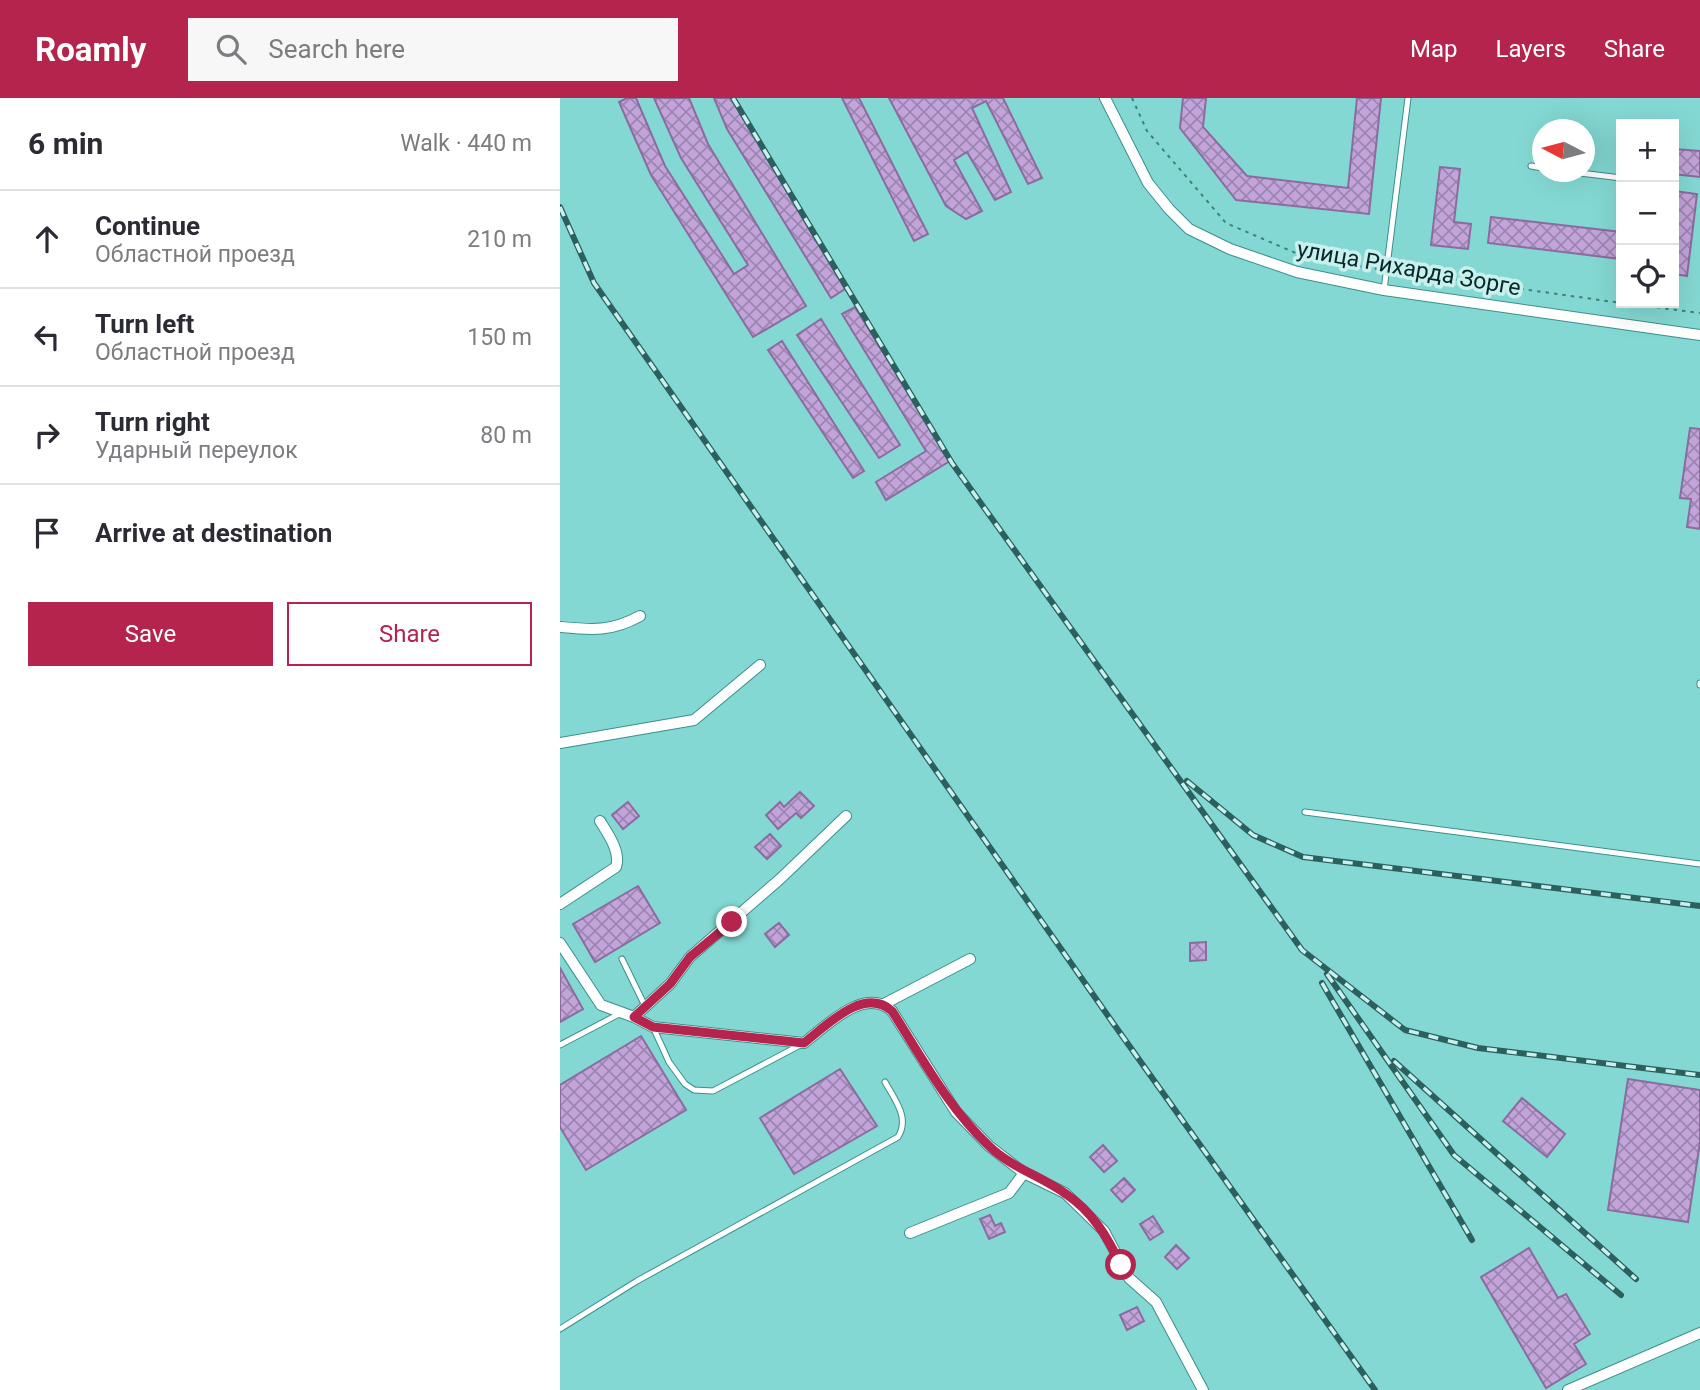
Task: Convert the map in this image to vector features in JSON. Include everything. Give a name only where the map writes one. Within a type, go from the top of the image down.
[{"type":"street","name":"улица Рихарда Зорге","points":[[1105,98],[1148,183],[1189,229],[1230,249],[1297,272],[1384,290],[1700,335]]},
{"type":"street","points":[[560,626],[593,630],[619,627],[640,616]]},
{"type":"street","points":[[560,743],[694,720],[760,666]]},
{"type":"street","points":[[634,1017],[647,1009],[690,957],[771,888],[846,816]]},
{"type":"street","points":[[560,904],[616,867],[618,861],[612,840],[600,821]]},
{"type":"street","points":[[560,943],[601,1005],[620,1014],[634,1017],[653,1027],[804,1043],[834,1020],[866,1002],[884,1004],[970,959]]},
{"type":"street","points":[[884,1004],[892,1011],[956,1112],[1006,1161],[1065,1193],[1104,1231],[1129,1278],[1156,1302],[1203,1390]]},
{"type":"street","points":[[910,1233],[1009,1194],[1024,1173]]},
{"type":"street","points":[[1568,1390],[1700,1333]]},
{"type":"lane","points":[[1384,290],[1408,98]]},
{"type":"lane","points":[[1595,175],[1616,177]]},
{"type":"lane","points":[[1305,812],[1700,864]]},
{"type":"lane","points":[[622,959],[647,1009]]},
{"type":"lane","points":[[560,1045],[620,1014]]},
{"type":"lane","points":[[653,1027],[669,1062],[685,1084],[694,1090],[713,1091],[804,1043]]},
{"type":"lane","points":[[560,1328],[637,1281],[898,1137],[903,1130],[903,1115],[885,1082]]},
{"type":"path","points":[[1132,98],[1147,131],[1226,223],[1312,260],[1616,302]]},
{"type":"path","points":[[1661,308],[1700,313]]},
{"type":"building","points":[[636,98],[665,166],[734,274],[748,265],[681,158],[654,98],[689,98],[708,144],[806,306],[753,337],[651,175],[619,102]]},
{"type":"building","points":[[714,98],[731,98],[845,289],[831,298],[727,129]]},
{"type":"building","points":[[842,98],[859,98],[928,234],[914,241]]},
{"type":"building","points":[[889,98],[1003,98],[1042,178],[1028,184],[986,101],[972,108],[1011,192],[995,200],[967,152],[954,160],[982,211],[966,219],[946,206]]},
{"type":"building","points":[[1183,98],[1206,98],[1203,127],[1247,176],[1348,188],[1357,98],[1381,98],[1369,214],[1236,200],[1180,128]]},
{"type":"building","points":[[1679,149],[1700,151],[1700,177],[1679,175]]},
{"type":"building","points":[[1440,167],[1460,169],[1454,222],[1471,224],[1468,249],[1431,245]]},
{"type":"building","points":[[1679,192],[1697,194],[1687,276],[1679,275]]},
{"type":"building","points":[[1491,217],[1616,231],[1616,258],[1488,243]]},
{"type":"building","points":[[855,307],[950,461],[886,500],[876,482],[926,451],[842,314]]},
{"type":"building","points":[[821,319],[900,445],[879,458],[797,335]]},
{"type":"building","points":[[782,341],[864,471],[853,478],[768,350]]},
{"type":"building","points":[[1690,428],[1700,429],[1700,529],[1687,527],[1691,499],[1680,498]]},
{"type":"building","points":[[800,792],[814,806],[801,818],[796,813],[778,829],[766,815],[780,802],[784,807]]},
{"type":"building","points":[[628,802],[639,816],[623,829],[612,815]]},
{"type":"building","points":[[770,834],[781,846],[767,859],[755,847]]},
{"type":"building","points":[[638,886],[660,923],[595,962],[573,924]]},
{"type":"building","points":[[779,923],[789,935],[775,947],[765,934]]},
{"type":"building","points":[[1206,942],[1206,960],[1190,961],[1190,943]]},
{"type":"building","points":[[560,968],[583,1009],[560,1022]]},
{"type":"building","points":[[641,1036],[686,1110],[586,1170],[560,1127],[560,1085]]},
{"type":"building","points":[[840,1069],[877,1126],[794,1174],[760,1118]]},
{"type":"building","points":[[1628,1079],[1700,1090],[1700,1142],[1688,1222],[1608,1210]]},
{"type":"building","points":[[1522,1098],[1565,1134],[1547,1157],[1503,1121]]},
{"type":"building","points":[[1103,1145],[1117,1161],[1104,1172],[1090,1157]]},
{"type":"building","points":[[1124,1178],[1135,1190],[1122,1202],[1111,1190]]},
{"type":"building","points":[[990,1215],[995,1226],[1001,1223],[1005,1232],[989,1239],[980,1219]]},
{"type":"building","points":[[1153,1216],[1163,1232],[1150,1240],[1140,1224]]},
{"type":"building","points":[[1176,1245],[1189,1258],[1177,1269],[1165,1257]]},
{"type":"building","points":[[1529,1248],[1558,1298],[1566,1294],[1590,1334],[1574,1344],[1586,1364],[1546,1388],[1481,1277]]},
{"type":"building","points":[[1137,1307],[1144,1321],[1127,1330],[1120,1315]]},
{"type":"railway","points":[[733,98],[952,463],[1302,950],[1405,1030],[1478,1048],[1700,1075]]},
{"type":"railway","points":[[560,207],[594,283],[1113,1023],[1375,1390]]},
{"type":"railway","points":[[1187,781],[1253,835],[1303,857],[1700,906]]},
{"type":"railway","points":[[1327,974],[1454,1155],[1621,1295]]},
{"type":"railway","points":[[1322,983],[1472,1240]]},
{"type":"railway","points":[[1394,1061],[1636,1279]]},
{"type":"route","points":[[732,922],[690,957],[647,1009],[634,1017],[653,1027],[804,1043],[834,1020],[866,1002],[884,1004],[892,1011],[956,1112],[1006,1161],[1065,1193],[1086,1211],[1104,1231],[1121,1265]]}]
